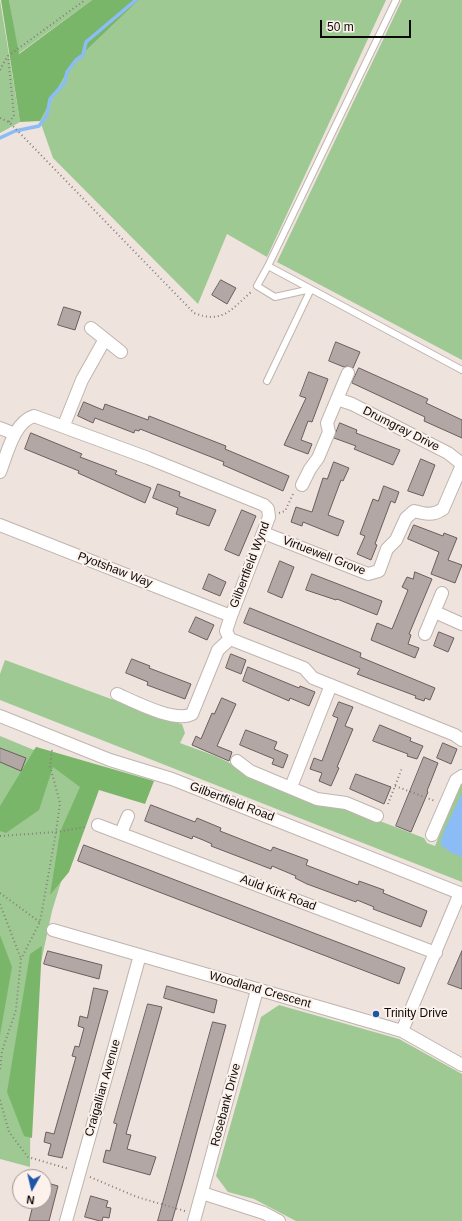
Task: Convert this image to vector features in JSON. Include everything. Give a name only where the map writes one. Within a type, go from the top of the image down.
[{"type":"street","points":[[92,328],[121,352]]},
{"type":"street","points":[[64,425],[82,380],[105,339]]},
{"type":"street","points":[[302,485],[310,469],[318,458],[330,432],[327,423],[348,372]]},
{"type":"street","name":"Drumgray Drive","points":[[337,399],[352,404],[448,453],[462,465]]},
{"type":"street","name":"Gilbertfield Wynd","points":[[0,472],[15,434],[28,417],[34,416],[64,425],[264,505],[269,514],[264,533],[226,631],[230,639]]},
{"type":"street","points":[[0,428],[15,434]]},
{"type":"street","name":"Virtuewell Grove","points":[[264,533],[368,574],[375,573],[379,571],[387,549],[396,540],[406,518],[414,511],[429,514],[437,513],[443,509],[462,465]]},
{"type":"street","name":"Pyotshaw Way","points":[[0,525],[231,616]]},
{"type":"street","points":[[425,634],[442,593]]},
{"type":"street","points":[[435,612],[462,624]]},
{"type":"street","points":[[117,694],[172,716],[185,717],[192,714],[218,650],[230,639],[304,668],[313,678],[455,735],[462,740]]},
{"type":"street","points":[[291,787],[331,685]]},
{"type":"street","name":"Gilbertfield Road","points":[[0,716],[110,760],[172,779],[461,893]]},
{"type":"street","points":[[237,761],[250,771],[317,799],[346,803],[377,816]]},
{"type":"street","points":[[432,836],[456,780],[462,776]]},
{"type":"street","points":[[121,833],[128,816]]},
{"type":"street","name":"Auld Kirk Road","points":[[98,825],[436,953]]},
{"type":"street","points":[[402,1031],[461,893]]},
{"type":"street","name":"Woodland Crescent","points":[[53,930],[402,1031],[462,1065]]},
{"type":"street","name":"Craigallian Avenue","points":[[66,1221],[140,955]]},
{"type":"street","name":"Rosebank Drive","points":[[194,1221],[257,990]]},
{"type":"street","points":[[202,1193],[264,1213],[279,1221]]},
{"type":"lane","points":[[311,289],[275,297],[257,286],[396,0]]},
{"type":"lane","points":[[268,266],[462,370]]},
{"type":"lane","points":[[267,381],[311,289]]},
{"type":"path","points":[[0,70],[8,56],[85,0]]},
{"type":"path","points":[[8,56],[14,116],[9,122]]},
{"type":"path","points":[[0,118],[9,122],[194,313],[206,318],[227,314],[257,286]]},
{"type":"path","points":[[0,1069],[2,1051],[16,1010],[21,959],[40,922],[56,832],[60,803],[50,766],[53,737]]},
{"type":"path","points":[[388,804],[402,768]]},
{"type":"path","points":[[395,786],[444,805]]},
{"type":"path","points":[[0,836],[56,832],[98,825]]},
{"type":"path","points":[[0,893],[53,930]]},
{"type":"path","points":[[0,904],[21,959]]},
{"type":"green space","points":[[0,0],[20,122],[0,133]]},
{"type":"green space","points":[[1,0],[9,0],[19,54],[92,0],[139,0],[70,66],[40,121],[20,122]]},
{"type":"green space","points":[[9,0],[92,0],[18,54]]},
{"type":"green space","points":[[139,0],[386,0],[267,257],[227,234],[198,304],[53,158],[40,121],[70,66]]},
{"type":"green space","points":[[402,0],[462,0],[462,360],[277,262]]},
{"type":"green space","points":[[5,660],[182,724],[185,733],[180,743],[224,760],[239,769],[245,775],[314,802],[338,805],[424,838],[427,843],[435,846],[462,781],[462,882],[0,700],[0,674]]},
{"type":"green space","points":[[0,736],[34,750],[36,747],[97,765],[52,911],[31,1009],[30,1167],[0,1159]]},
{"type":"green space","points":[[36,747],[154,781],[145,804],[99,790],[69,872],[50,895],[60,832],[80,787],[53,767],[39,810],[6,833],[0,831],[0,806]]},
{"type":"green space","points":[[0,935],[12,967],[0,1035]]},
{"type":"green space","points":[[42,946],[32,1138],[24,1136],[7,1092],[30,954]]},
{"type":"green space","points":[[279,1005],[399,1039],[462,1074],[462,1221],[296,1221],[254,1199],[228,1192],[216,1176],[261,1017]]},
{"type":"water","points":[[462,793],[462,857],[450,852],[440,844],[445,829]]},
{"type":"building","points":[[221,280],[236,288],[227,304],[212,295]]},
{"type":"building","points":[[64,307],[81,312],[75,330],[58,325]]},
{"type":"building","points":[[336,342],[360,352],[353,368],[347,366],[344,367],[329,361]]},
{"type":"building","points":[[359,368],[428,399],[426,403],[462,420],[462,438],[424,421],[425,417],[352,383]]},
{"type":"building","points":[[309,372],[328,379],[312,422],[308,421],[301,440],[312,444],[308,454],[284,445],[306,398],[300,396]]},
{"type":"building","points":[[84,402],[103,410],[105,404],[148,420],[149,416],[226,446],[225,449],[289,476],[283,491],[223,465],[224,462],[140,429],[139,431],[135,430],[134,433],[95,418],[93,423],[78,416]]},
{"type":"building","points":[[340,423],[357,430],[356,433],[400,450],[393,465],[354,449],[356,446],[334,438]]},
{"type":"building","points":[[31,433],[82,454],[80,457],[117,471],[115,474],[151,488],[145,503],[78,473],[79,471],[25,449]]},
{"type":"building","points":[[421,459],[435,465],[423,496],[408,491]]},
{"type":"building","points":[[334,462],[349,468],[343,481],[341,480],[328,515],[344,521],[338,536],[303,522],[302,526],[291,522],[296,507],[312,512],[323,478],[327,479]]},
{"type":"building","points":[[158,484],[180,492],[179,496],[216,510],[209,526],[176,514],[178,508],[153,498]]},
{"type":"building","points":[[384,486],[399,492],[395,503],[391,501],[375,544],[377,545],[371,560],[357,554],[365,536],[360,534],[373,499],[378,501]]},
{"type":"building","points":[[242,510],[256,516],[239,556],[225,550]]},
{"type":"building","points":[[414,525],[443,536],[444,533],[457,538],[448,560],[462,565],[455,583],[431,574],[439,552],[408,539]]},
{"type":"building","points":[[280,561],[294,567],[282,598],[268,592]]},
{"type":"building","points":[[415,572],[432,579],[409,634],[411,635],[408,644],[419,648],[415,658],[371,640],[377,623],[392,629],[408,590],[402,587],[407,577],[413,579]]},
{"type":"building","points":[[209,574],[226,582],[220,596],[203,589]]},
{"type":"building","points":[[312,574],[382,601],[377,615],[337,599],[336,600],[306,590]]},
{"type":"building","points":[[250,608],[361,653],[360,657],[435,688],[430,700],[425,698],[424,701],[415,698],[416,696],[357,674],[360,669],[244,623]]},
{"type":"building","points":[[196,617],[214,625],[207,640],[189,632]]},
{"type":"building","points":[[439,632],[454,638],[448,652],[434,646]]},
{"type":"building","points":[[231,654],[246,660],[241,674],[226,668]]},
{"type":"building","points":[[132,659],[150,666],[149,668],[191,684],[185,699],[147,685],[148,682],[126,673]]},
{"type":"building","points":[[248,667],[299,688],[300,686],[315,692],[309,706],[290,698],[289,701],[243,681]]},
{"type":"building","points":[[222,698],[236,704],[217,746],[232,752],[229,761],[192,745],[196,736],[201,739],[212,713],[214,714]]},
{"type":"building","points":[[339,702],[353,707],[345,726],[353,729],[337,767],[339,768],[331,786],[319,781],[322,773],[310,769],[314,758],[322,761],[338,718],[333,716]]},
{"type":"building","points":[[380,725],[411,738],[410,741],[423,746],[417,759],[407,756],[408,754],[373,741]]},
{"type":"building","points":[[246,730],[277,742],[274,749],[288,755],[283,768],[272,764],[274,759],[240,745]]},
{"type":"building","points":[[443,743],[457,749],[451,764],[437,758]]},
{"type":"building","points":[[0,748],[26,758],[21,771],[0,762]]},
{"type":"building","points":[[424,757],[438,763],[427,791],[428,792],[411,832],[396,826]]},
{"type":"building","points":[[356,774],[391,787],[384,804],[350,789]]},
{"type":"building","points":[[151,805],[195,822],[197,818],[221,828],[220,831],[271,851],[273,847],[308,860],[306,865],[358,885],[359,881],[384,890],[383,893],[427,911],[421,927],[373,909],[374,907],[357,900],[356,902],[307,884],[295,878],[296,876],[272,866],[271,869],[211,846],[212,844],[193,836],[192,839],[145,821]]},
{"type":"building","points":[[84,845],[405,968],[399,984],[78,861]]},
{"type":"building","points":[[48,951],[102,965],[99,979],[44,964]]},
{"type":"building","points":[[462,951],[462,989],[448,984]]},
{"type":"building","points":[[167,986],[217,1000],[214,1013],[164,998]]},
{"type":"building","points":[[94,988],[108,991],[62,1158],[48,1155],[51,1144],[44,1142],[46,1132],[54,1134],[76,1057],[72,1056],[75,1046],[79,1047],[84,1028],[78,1026],[80,1016],[87,1018]]},
{"type":"building","points":[[148,1004],[162,1007],[126,1134],[131,1135],[127,1149],[156,1157],[150,1175],[103,1162],[106,1150],[110,1151],[117,1124],[114,1123]]},
{"type":"building","points":[[213,1022],[226,1025],[184,1179],[172,1221],[158,1221]]},
{"type":"building","points":[[52,1184],[58,1186],[49,1221],[29,1221],[32,1209],[52,1209]]},
{"type":"building","points":[[91,1196],[108,1201],[106,1207],[111,1208],[109,1218],[103,1217],[102,1221],[100,1221],[85,1217]]},
{"type":"waterway","points":[[0,138],[15,131],[39,126],[47,115],[50,99],[65,82],[67,72],[76,60],[83,55],[86,42],[136,0]]},
{"type":"place","name":"Trinity Drive","points":[[376,1014]]}]
